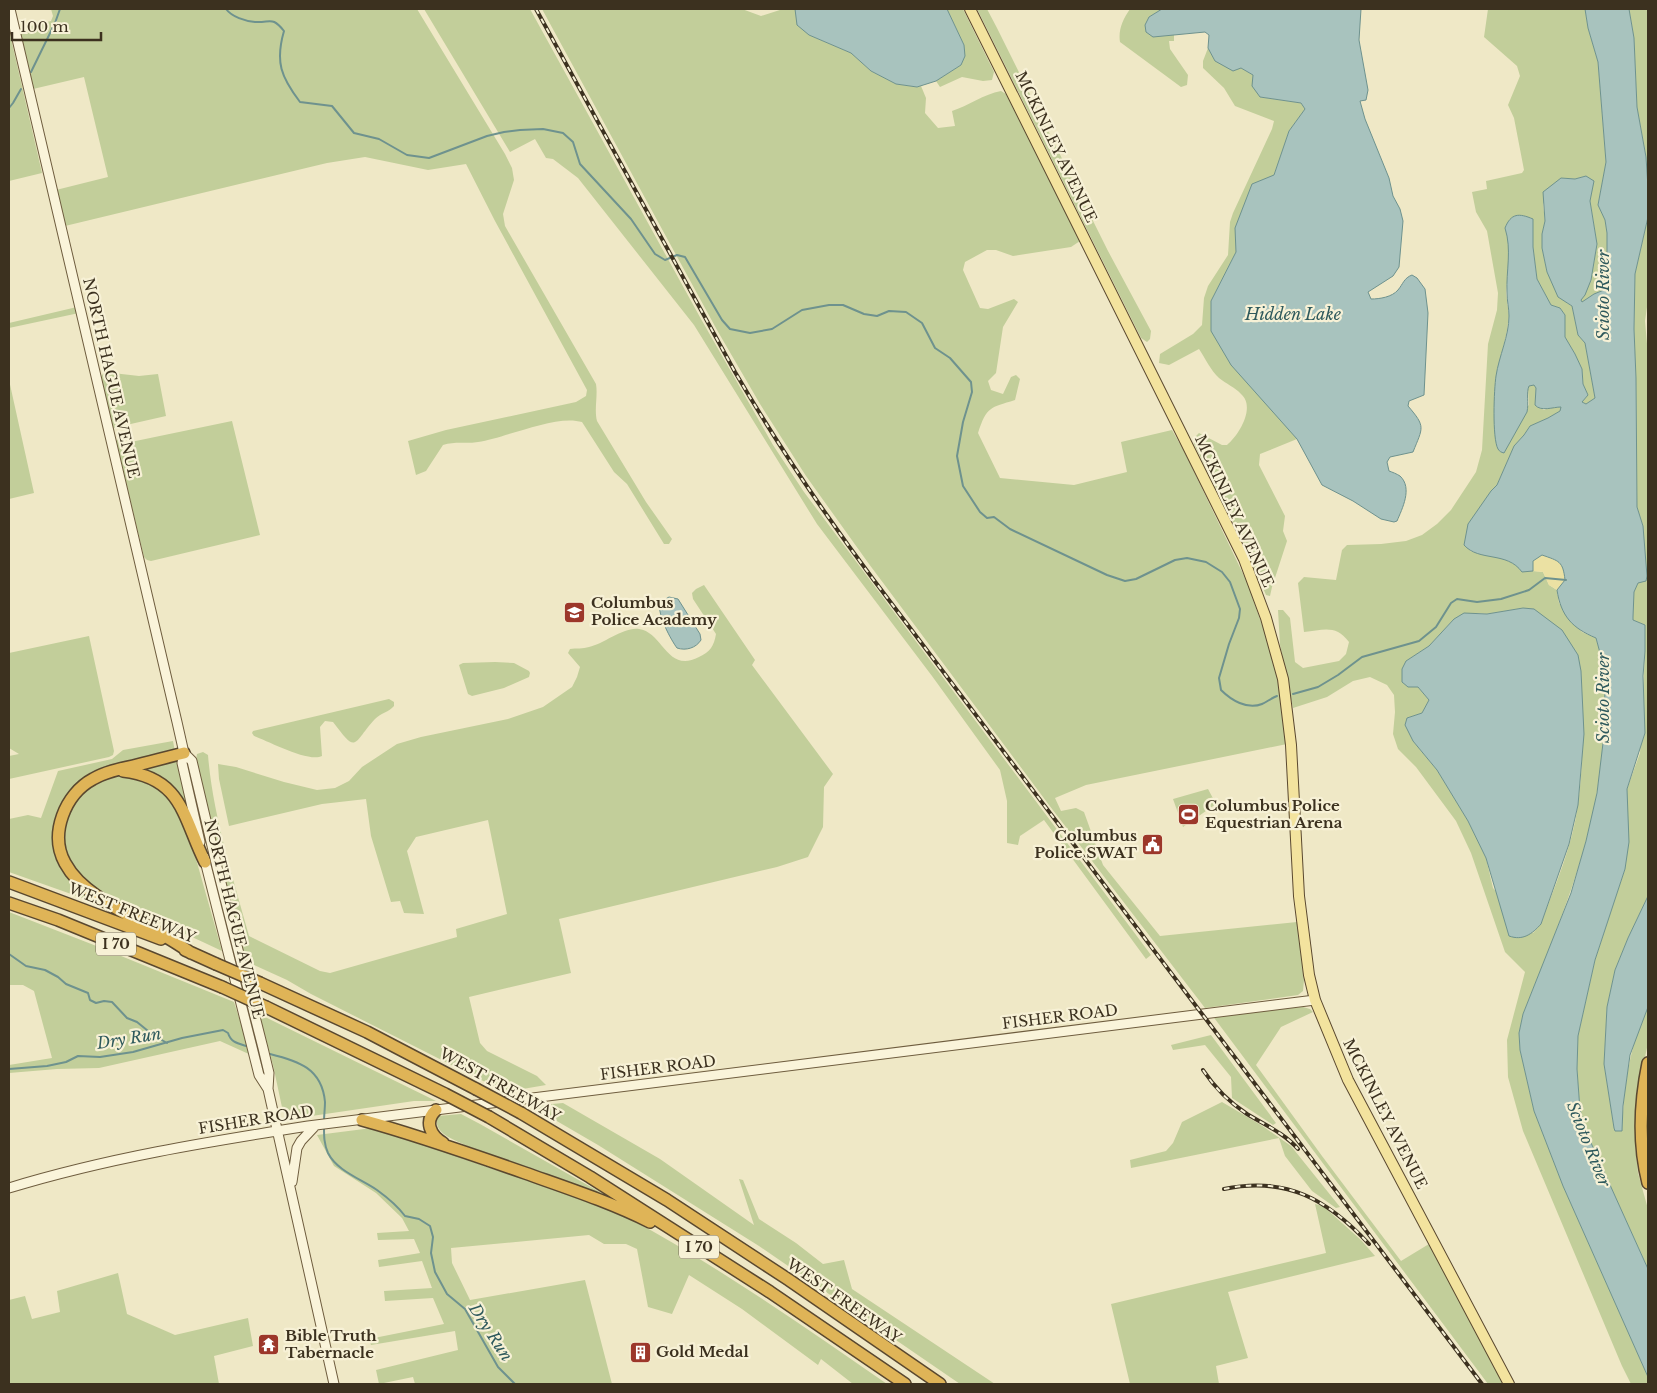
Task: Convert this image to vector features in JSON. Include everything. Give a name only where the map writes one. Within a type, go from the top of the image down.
[{"type":"highway","points":[[184,753],[102,774],[84,784],[68,802],[63,813],[59,846],[66,864],[83,885],[97,896],[192,952]]},
{"type":"highway","points":[[112,771],[132,772],[148,776],[168,789],[176,798],[187,817],[196,844],[205,862]]},
{"type":"highway","name":"WEST FREEWAY","points":[[9,882],[192,952],[372,1035],[521,1113],[667,1200],[789,1280],[940,1384]]},
{"type":"highway","name":"I 70","points":[[9,903],[58,920],[222,987],[445,1094],[590,1176],[734,1269],[905,1384]]},
{"type":"highway","points":[[1648,1063],[1641,1109],[1643,1165],[1648,1183]]},
{"type":"highway","points":[[436,1110],[431,1116],[430,1128],[434,1136],[446,1145]]},
{"type":"highway","points":[[362,1120],[446,1145],[580,1193],[636,1216],[690,1243],[734,1269]]},
{"type":"main road","name":"NORTH HAGUE AVENUE","points":[[10,9],[184,753],[182,763],[205,862],[259,1075],[268,1089]]},
{"type":"main road","name":"MCKINLEY AVENUE","points":[[970,9],[1244,559],[1266,618],[1284,689],[1291,745],[1299,896],[1309,975],[1315,1000],[1348,1080],[1509,1384]]},
{"type":"main road","name":"NORTH HAGUE AVENUE","points":[[184,753],[192,761],[269,1072],[268,1089],[334,1384]]},
{"type":"main road","name":"FISHER ROAD","points":[[9,1188],[102,1162],[140,1154],[316,1125],[1315,1000]]},
{"type":"main road","points":[[291,1192],[297,1148],[316,1125]]},
{"type":"green space","points":[[51,9],[417,9],[512,168],[514,180],[503,214],[505,226],[596,384],[597,421],[646,502],[672,539],[669,544],[664,544],[627,484],[614,472],[582,422],[571,420],[559,421],[531,427],[489,440],[443,445],[426,471],[416,475],[408,441],[446,430],[576,402],[586,396],[587,390],[466,164],[428,170],[365,157],[327,163],[65,226],[56,190],[108,177],[84,77],[33,89],[19,29],[51,21],[53,16]]},
{"type":"green space","points":[[424,9],[530,9],[701,319],[773,445],[804,492],[1151,955],[1146,959],[1044,820],[1020,836],[1018,845],[1007,843],[1007,801],[1000,770],[932,676],[817,524],[694,325],[578,178],[553,159],[546,158],[535,139],[510,152]]},
{"type":"green space","points":[[542,9],[742,9],[761,16],[783,9],[795,9],[809,35],[851,53],[871,71],[896,84],[921,86],[926,98],[925,113],[938,128],[955,126],[952,111],[982,97],[1001,91],[1006,94],[1080,241],[1071,247],[1013,256],[996,250],[987,250],[965,262],[963,270],[980,308],[988,309],[1014,299],[1018,302],[1003,327],[996,373],[988,381],[991,390],[1003,394],[1011,377],[1016,375],[1020,379],[1015,400],[990,409],[978,433],[1000,478],[1074,485],[1127,472],[1121,442],[1172,430],[1247,582],[1267,639],[1278,680],[1287,744],[1086,785],[1055,798],[1061,811],[1076,808],[1084,812],[1103,865],[1160,936],[1297,922],[1304,980],[1303,991],[1298,995],[1205,1008],[1049,805],[869,564],[806,476],[760,404],[717,330]]},
{"type":"green space","points":[[947,9],[963,9],[994,72],[992,80],[983,81],[962,77],[940,87],[936,81],[961,65],[964,45]]},
{"type":"green space","points":[[977,9],[987,9],[997,28],[1108,251],[1151,331],[1150,339],[1147,342],[1141,338]]},
{"type":"green space","points":[[1130,9],[1162,9],[1149,17],[1153,37],[1174,34],[1174,41],[1169,41],[1170,49],[1188,75],[1187,85],[1181,87],[1120,42],[1122,25]]},
{"type":"green space","points":[[1488,9],[1585,9],[1588,28],[1598,62],[1606,162],[1598,205],[1605,220],[1607,233],[1607,284],[1604,290],[1594,294],[1582,303],[1581,300],[1591,280],[1597,244],[1586,176],[1575,179],[1561,178],[1543,204],[1545,221],[1542,234],[1542,248],[1547,272],[1567,303],[1572,306],[1578,335],[1585,343],[1595,398],[1586,404],[1582,402],[1588,395],[1583,384],[1582,369],[1565,337],[1565,315],[1560,308],[1551,305],[1537,279],[1533,247],[1533,219],[1505,228],[1509,240],[1506,293],[1509,316],[1496,377],[1495,435],[1529,405],[1529,386],[1534,384],[1536,388],[1535,405],[1544,410],[1550,407],[1562,407],[1560,411],[1530,426],[1514,446],[1497,485],[1491,491],[1470,551],[1505,559],[1533,571],[1543,572],[1549,585],[1557,590],[1559,603],[1582,632],[1596,638],[1603,663],[1605,687],[1604,727],[1601,765],[1595,802],[1576,874],[1523,1014],[1519,1033],[1520,1050],[1534,1111],[1563,1186],[1648,1377],[1648,1384],[1631,1384],[1622,1366],[1523,1131],[1508,1077],[1507,1040],[1525,972],[1505,952],[1471,853],[1456,821],[1416,767],[1398,749],[1393,734],[1394,695],[1387,685],[1370,677],[1353,681],[1327,697],[1293,708],[1280,645],[1278,610],[1283,610],[1290,618],[1295,662],[1303,668],[1339,661],[1346,654],[1349,642],[1344,636],[1334,630],[1304,632],[1298,583],[1304,577],[1336,580],[1342,550],[1347,545],[1406,541],[1422,535],[1451,510],[1476,472],[1482,450],[1488,344],[1497,310],[1498,293],[1487,231],[1476,212],[1472,192],[1487,189],[1486,181],[1522,173],[1524,170],[1514,118],[1508,105],[1520,76],[1517,66],[1484,37]],"holes":[[[1523,608],[1581,671],[1582,754],[1576,819],[1563,865],[1541,924],[1533,933],[1493,888],[1486,858],[1468,821],[1437,770],[1413,741],[1407,718],[1422,713],[1429,700],[1418,687],[1406,661],[1429,646],[1454,619],[1478,613],[1487,614]]]},
{"type":"green space","points":[[1629,9],[1648,9],[1648,187],[1646,157],[1637,107],[1634,38]]},
{"type":"green space","points":[[9,30],[42,173],[9,181]]},
{"type":"green space","points":[[1208,48],[1215,61],[1241,68],[1253,75],[1260,97],[1301,103],[1305,109],[1289,131],[1274,175],[1236,228],[1236,252],[1211,301],[1274,411],[1297,439],[1260,454],[1259,465],[1285,516],[1283,531],[1287,541],[1270,596],[1266,595],[1243,542],[1194,444],[1194,438],[1199,433],[1222,445],[1227,445],[1241,428],[1244,421],[1247,406],[1245,400],[1239,392],[1216,375],[1199,349],[1169,365],[1159,363],[1160,354],[1193,334],[1202,325],[1204,298],[1208,286],[1228,255],[1230,222],[1233,213],[1274,121],[1235,106],[1224,88],[1203,68],[1203,61]]},
{"type":"green space","points":[[1648,217],[1648,300],[1645,321],[1648,355],[1648,896],[1615,970],[1607,1007],[1604,1064],[1614,1128],[1615,1131],[1622,1130],[1624,1098],[1632,1052],[1648,1007],[1648,1043],[1638,1090],[1635,1145],[1638,1173],[1648,1209],[1648,1269],[1587,1134],[1580,1110],[1577,1069],[1578,1036],[1595,960],[1625,869],[1627,789],[1640,753],[1645,625],[1633,620],[1634,592],[1638,583],[1643,526],[1637,507],[1634,329],[1635,274]]},
{"type":"green space","points":[[77,307],[79,313],[9,328],[9,323]]},
{"type":"green space","points":[[104,372],[139,376],[158,374],[166,416],[113,428],[101,377]]},
{"type":"green space","points":[[9,380],[34,493],[9,499]]},
{"type":"green space","points":[[232,421],[260,535],[151,561],[147,560],[144,557],[116,441],[119,438],[126,443]]},
{"type":"green space","points":[[704,585],[755,660],[752,665],[833,774],[824,787],[823,827],[808,857],[777,867],[559,919],[571,973],[469,997],[480,1043],[487,1051],[537,1076],[546,1085],[505,1092],[287,980],[245,961],[196,760],[197,754],[203,752],[208,755],[219,824],[249,936],[320,971],[330,973],[457,937],[456,929],[507,914],[488,820],[416,837],[407,851],[424,914],[404,913],[400,901],[391,902],[371,836],[366,799],[322,804],[229,826],[219,779],[218,764],[236,767],[317,790],[335,788],[349,781],[362,767],[397,744],[421,737],[508,719],[543,707],[572,687],[577,677],[580,667],[568,653],[570,649],[589,647],[620,633],[639,629],[654,637],[666,651],[680,660],[688,661],[699,657],[711,648],[716,634],[693,599],[692,593]]},
{"type":"green space","points":[[89,636],[114,751],[113,755],[9,779],[9,756],[19,754],[9,748],[9,653]]},
{"type":"green space","points":[[463,663],[514,663],[529,671],[529,677],[504,688],[472,696],[468,694],[459,665]]},
{"type":"green space","points":[[389,699],[394,702],[394,706],[375,719],[355,742],[347,739],[333,722],[325,721],[320,727],[322,756],[308,757],[298,754],[254,736],[252,733],[253,731]]},
{"type":"green space","points":[[173,741],[175,752],[70,793],[59,854],[105,906],[9,872],[9,819],[28,815],[41,818],[58,771],[112,759],[123,750]]},
{"type":"green space","points":[[177,757],[189,810],[138,769]]},
{"type":"green space","points":[[115,776],[134,776],[164,790],[187,827],[222,951],[107,898],[84,880],[69,862],[65,851],[64,834],[72,804],[77,797],[91,786]]},
{"type":"green space","name":"Columbus Police Equestrian Arena","points":[[1208,789],[1216,804],[1183,827],[1173,799]]},
{"type":"green space","points":[[9,912],[234,1002],[251,1055],[220,1041],[99,1068],[9,1073],[9,1065],[52,1058],[34,991],[23,985],[9,985]]},
{"type":"green space","points":[[1303,1007],[1313,1012],[1281,1027],[1256,1065],[1401,1261],[1429,1244],[1505,1384],[1488,1384],[1212,1015]]},
{"type":"green space","points":[[259,1014],[436,1101],[414,1101],[298,1118],[283,1112]]},
{"type":"green space","points":[[1211,1035],[1276,1123],[1273,1125],[1232,1098],[1231,1077],[1205,1045],[1173,1050],[1171,1045]]},
{"type":"green space","points":[[1222,1102],[1261,1125],[1291,1146],[1340,1207],[1336,1208],[1312,1191],[1285,1156],[1279,1138],[1131,1168],[1130,1160],[1166,1151],[1173,1143],[1182,1122]]},
{"type":"green space","points":[[563,1103],[660,1159],[754,1225],[739,1179],[743,1180],[759,1219],[796,1243],[823,1264],[844,1260],[852,1289],[995,1384],[960,1384],[759,1246],[598,1145],[531,1106]]},
{"type":"green space","points":[[461,1114],[614,1200],[467,1146],[445,1135],[438,1127],[438,1116]]},
{"type":"green space","points":[[372,1128],[578,1196],[613,1210],[695,1256],[887,1384],[853,1384],[821,1359],[818,1365],[742,1309],[689,1275],[672,1314],[648,1307],[637,1249],[626,1244],[604,1244],[589,1235],[451,1248],[452,1263],[470,1300],[585,1280],[612,1384],[415,1384],[413,1377],[379,1384],[376,1370],[458,1350],[455,1331],[371,1345],[369,1339],[444,1324],[433,1298],[385,1301],[384,1291],[432,1288],[422,1261],[379,1267],[378,1260],[420,1253],[414,1239],[378,1240],[377,1233],[409,1231],[402,1218],[376,1193],[334,1166],[317,1135]]},
{"type":"green space","points":[[1315,1204],[1323,1206],[1361,1240],[1375,1256],[1228,1292],[1248,1358],[1216,1366],[1219,1384],[1130,1384],[1111,1304],[1326,1253]]},
{"type":"green space","points":[[118,1273],[127,1314],[175,1335],[248,1318],[253,1346],[214,1356],[219,1384],[10,1384],[9,1300],[25,1296],[32,1319],[60,1312],[57,1291]]},
{"type":"sand","points":[[1542,555],[1559,563],[1563,569],[1565,580],[1557,590],[1549,585],[1543,572],[1533,571],[1533,561]]},
{"type":"water","points":[[795,9],[947,9],[964,45],[965,56],[961,65],[936,81],[917,87],[896,84],[871,71],[851,53],[809,35],[797,25]]},
{"type":"water","name":"Hidden Lake","points":[[1162,9],[1361,9],[1359,40],[1368,90],[1366,100],[1360,101],[1403,221],[1399,267],[1393,276],[1368,292],[1371,299],[1389,296],[1398,290],[1405,279],[1412,275],[1417,278],[1425,289],[1428,313],[1424,395],[1409,401],[1408,406],[1420,423],[1421,432],[1413,452],[1390,457],[1387,462],[1389,471],[1400,476],[1406,486],[1405,498],[1397,521],[1381,519],[1353,501],[1322,485],[1297,439],[1231,365],[1211,331],[1211,301],[1236,252],[1235,228],[1252,184],[1274,175],[1289,131],[1305,109],[1301,103],[1260,97],[1252,86],[1253,75],[1241,68],[1233,71],[1215,61],[1208,48],[1209,35],[1205,32],[1153,37],[1146,32],[1145,25],[1149,17]]},
{"type":"water","name":"Scioto River","points":[[1585,9],[1629,9],[1634,38],[1637,107],[1646,157],[1648,187],[1648,217],[1635,274],[1634,329],[1637,507],[1643,526],[1647,576],[1646,581],[1638,583],[1634,592],[1633,617],[1633,620],[1645,625],[1643,676],[1645,733],[1627,789],[1629,842],[1625,869],[1595,960],[1578,1036],[1577,1069],[1580,1110],[1587,1134],[1648,1269],[1648,1377],[1563,1186],[1534,1111],[1520,1050],[1519,1033],[1523,1014],[1571,893],[1597,793],[1603,743],[1605,700],[1603,664],[1596,638],[1574,625],[1561,607],[1557,590],[1565,580],[1563,569],[1559,563],[1542,555],[1533,561],[1533,571],[1522,572],[1509,561],[1477,553],[1464,545],[1468,524],[1497,485],[1514,446],[1530,426],[1560,411],[1561,407],[1544,409],[1538,407],[1535,405],[1536,388],[1534,385],[1529,386],[1527,412],[1504,453],[1498,449],[1494,424],[1495,382],[1509,316],[1507,293],[1508,244],[1505,228],[1513,217],[1520,215],[1533,219],[1533,247],[1537,279],[1551,305],[1560,308],[1565,315],[1565,337],[1582,369],[1583,384],[1588,395],[1582,402],[1586,404],[1595,398],[1585,343],[1578,335],[1572,306],[1558,297],[1547,272],[1542,248],[1542,234],[1545,221],[1543,192],[1561,178],[1575,179],[1586,176],[1594,181],[1590,201],[1597,244],[1591,280],[1581,300],[1582,302],[1604,290],[1607,284],[1607,233],[1605,220],[1598,205],[1606,162],[1598,62],[1588,28]]},
{"type":"water","points":[[669,597],[678,599],[700,634],[701,640],[694,647],[677,648],[668,633],[662,620],[660,604]]},
{"type":"water","points":[[1523,608],[1534,609],[1562,630],[1578,655],[1581,671],[1584,734],[1578,805],[1569,844],[1541,924],[1531,934],[1519,938],[1509,936],[1486,858],[1468,821],[1437,770],[1413,741],[1405,725],[1407,718],[1422,713],[1429,700],[1418,687],[1408,687],[1402,682],[1402,669],[1406,661],[1429,646],[1454,619],[1464,613],[1487,614]]},
{"type":"water","points":[[1648,896],[1648,1007],[1630,1055],[1623,1106],[1622,1131],[1615,1131],[1604,1064],[1607,1007],[1615,970]]},
{"type":"waterway","points":[[31,72],[60,9]]},
{"type":"waterway","points":[[226,9],[235,16],[247,21],[271,21],[277,23],[284,31],[280,52],[282,69],[288,85],[300,102],[332,106],[354,133],[379,139],[407,155],[429,158],[487,136],[504,132],[543,129],[563,133],[573,142],[580,164],[631,219],[655,254],[665,260],[677,255],[685,257],[722,320],[730,329],[750,333],[772,329],[802,310],[829,305],[843,305],[864,314],[877,316],[889,311],[906,312],[922,323],[935,348],[950,358],[971,382],[972,392],[963,422],[957,456],[963,486],[980,512],[987,518],[994,517],[1010,529],[1107,575],[1125,581],[1136,579],[1175,560],[1187,558],[1206,562],[1222,572],[1230,582],[1240,609],[1239,618],[1219,678],[1221,690],[1234,700],[1251,706],[1262,704],[1277,696]]},
{"type":"waterway","points":[[9,108],[21,89]]},
{"type":"waterway","points":[[1293,694],[1318,687],[1362,657],[1419,641],[1436,627],[1451,603],[1457,599],[1477,602],[1501,599],[1529,590],[1545,578],[1566,580]]},
{"type":"waterway","points":[[9,954],[26,966],[45,970],[66,984],[88,993],[90,1000],[96,1003],[112,1002],[127,1018],[137,1022],[167,1043]]},
{"type":"waterway","name":"Dry Run","points":[[9,1069],[47,1066],[66,1062],[78,1056],[100,1057],[133,1052],[182,1038],[223,1030],[228,1033],[234,1042],[246,1046]]},
{"type":"waterway","name":"Dry Run","points":[[270,1054],[299,1063],[314,1074],[323,1090],[325,1102],[324,1122]]},
{"type":"waterway","name":"Dry Run","points":[[324,1127],[324,1140],[328,1153],[337,1165],[381,1193],[396,1205],[405,1216],[419,1219],[430,1226],[433,1237],[431,1253],[435,1272],[447,1294],[465,1309],[498,1367],[515,1384]]},
{"type":"railway","points":[[536,9],[735,372],[818,503],[873,579],[1482,1384]]},
{"type":"railway","points":[[1203,1070],[1217,1089],[1234,1105],[1280,1134],[1298,1149]]},
{"type":"railway","points":[[1224,1189],[1267,1186],[1286,1189],[1304,1195],[1321,1203],[1337,1215],[1369,1244]]},
{"type":"place","name":"Columbus Police Academy","points":[[575,612]]},
{"type":"place","name":"Columbus Police Equestrian Arena","points":[[1189,815]]},
{"type":"place","name":"Columbus Police SWAT","points":[[1153,845]]},
{"type":"place","name":"Bible Truth Tabernacle","points":[[269,1345]]},
{"type":"place","name":"Gold Medal","points":[[640,1352]]}]
